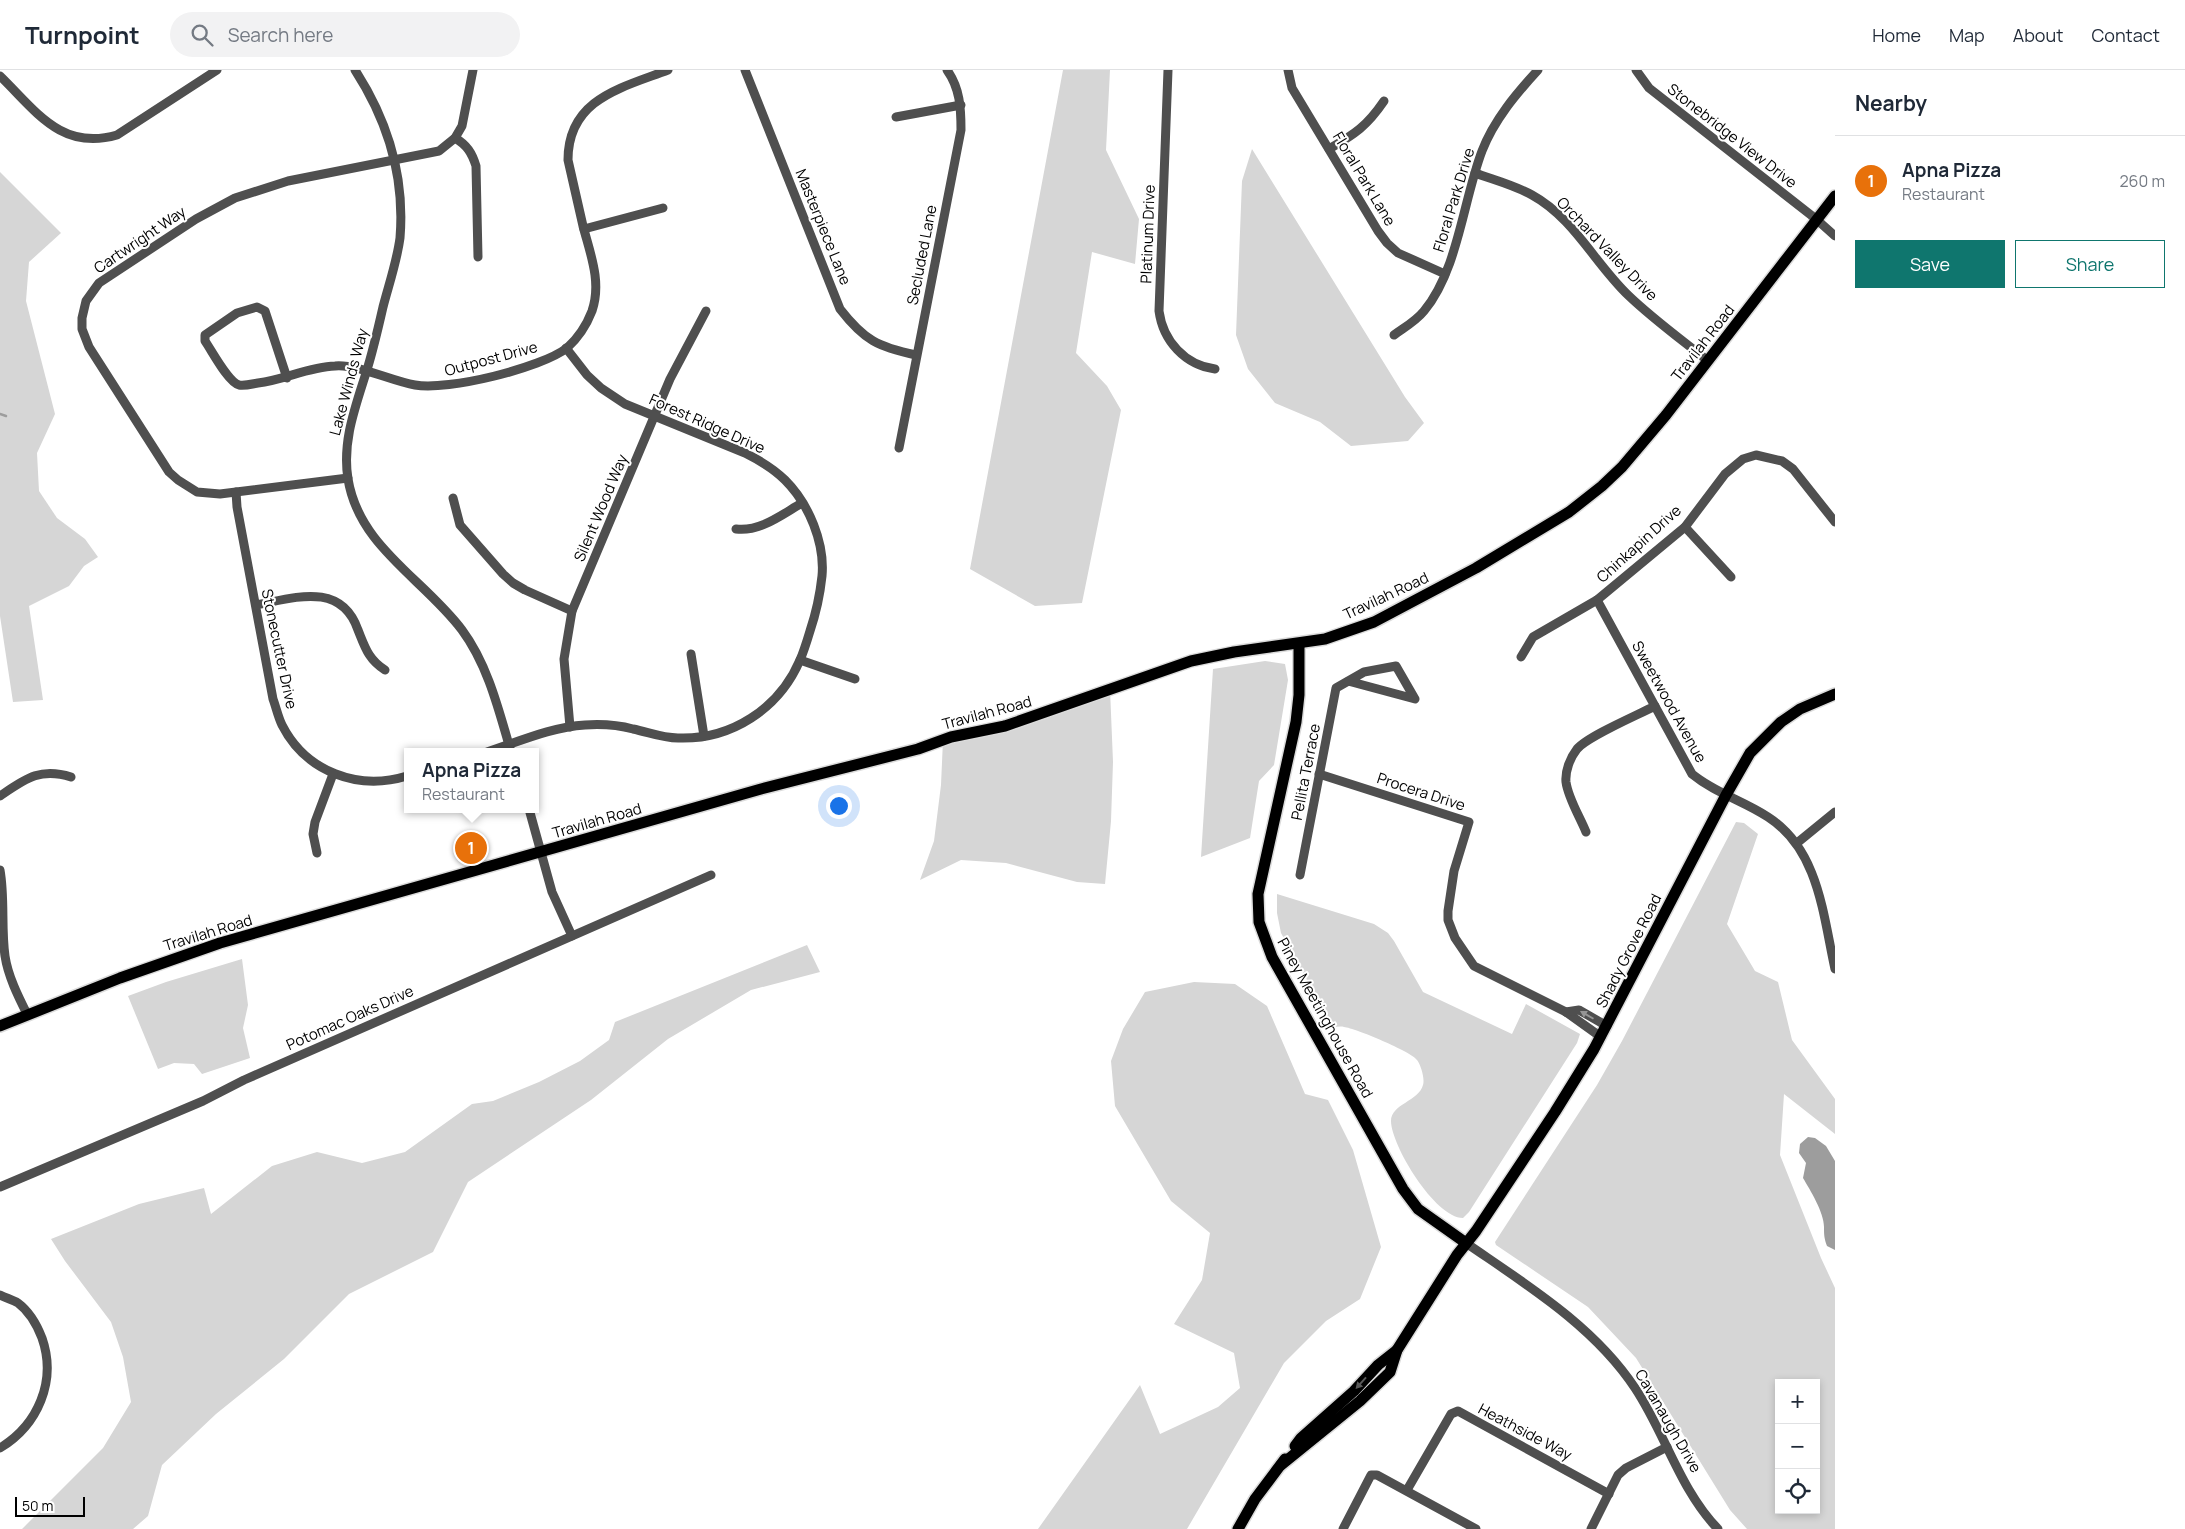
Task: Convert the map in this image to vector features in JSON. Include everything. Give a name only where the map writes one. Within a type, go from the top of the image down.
[{"type":"main road","name":"Travilah Road","points":[[0,1026],[197,950],[761,789],[918,749],[951,738],[1005,726],[1191,660],[1234,652],[1325,640],[1381,619],[1476,568],[1569,512],[1602,486],[1622,467],[1708,361],[1835,196]]},
{"type":"main road","name":"Piney Meetinghouse Road","points":[[1299,644],[1299,695],[1296,722],[1260,879],[1259,922],[1272,957],[1403,1189],[1418,1209],[1466,1243]]},
{"type":"main road","name":"Shady Grove Road","points":[[1466,1243],[1555,1112],[1601,1037],[1726,795],[1750,753],[1769,732],[1800,709],[1835,694]]},
{"type":"main road","points":[[1238,1529],[1255,1499],[1281,1465],[1360,1401],[1390,1372],[1397,1350],[1466,1243]]},
{"type":"street","points":[[0,76],[50,124],[70,136],[83,139],[104,139],[117,135],[217,70]]},
{"type":"street","name":"Lake Winds Way","points":[[355,70],[370,92],[383,119],[395,160],[401,201],[400,239],[348,439],[346,459],[348,478],[355,507],[372,535],[381,547],[444,609],[462,630],[475,650],[489,680],[510,748]]},
{"type":"street","points":[[473,70],[462,126],[455,138],[464,144],[473,155],[476,166],[478,257]]},
{"type":"street","name":"Outpost Drive","points":[[287,378],[265,311],[257,307],[238,314],[205,335],[205,341],[232,382],[240,385],[287,378],[317,368],[338,366],[415,385],[434,387],[455,385],[539,363],[566,348],[577,338],[585,325],[592,311],[595,295],[595,273],[568,160],[568,147],[575,123],[587,108],[606,95],[668,70]]},
{"type":"street","name":"Masterpiece Lane","points":[[745,70],[840,309],[855,328],[874,342],[893,350],[916,355]]},
{"type":"street","name":"Secluded Lane","points":[[899,448],[961,130],[961,105],[954,83],[946,70]]},
{"type":"street","name":"Platinum Drive","points":[[1168,70],[1160,324],[1173,347],[1193,363],[1205,368],[1215,369]]},
{"type":"street","name":"Floral Park Lane","points":[[1288,70],[1292,88],[1387,243],[1398,253],[1445,274]]},
{"type":"street","name":"Floral Park Drive","points":[[1394,335],[1423,312],[1436,294],[1445,274],[1482,151],[1496,123],[1538,70]]},
{"type":"street","name":"Stonebridge View Drive","points":[[1636,70],[1649,88],[1835,236]]},
{"type":"street","points":[[1329,149],[1354,134],[1371,120],[1384,101]]},
{"type":"street","points":[[896,117],[961,105]]},
{"type":"street","name":"Cartwright Way","points":[[348,478],[220,494],[197,492],[178,480],[170,472],[89,347],[82,329],[86,301],[99,283],[196,219],[235,198],[288,181],[439,151],[455,138]]},
{"type":"street","name":"Orchard Valley Drive","points":[[1475,173],[1518,188],[1534,196],[1548,207],[1580,238],[1628,295],[1708,361]]},
{"type":"street","points":[[584,229],[663,208]]},
{"type":"street","name":"Silent Wood Way","points":[[570,727],[564,660],[572,611],[656,416],[670,379],[706,312]]},
{"type":"street","name":"Forest Ridge Drive","points":[[510,748],[560,728],[608,725],[675,738],[721,733],[741,724],[765,708],[789,680],[800,660],[817,608],[822,572],[819,541],[813,523],[786,480],[745,452],[625,404],[601,388],[587,375],[566,348]]},
{"type":"street","name":"Chinkapin Drive","points":[[1521,657],[1533,636],[1597,600],[1684,527],[1734,465],[1756,455],[1782,461],[1793,469],[1835,522]]},
{"type":"street","name":"Stonecutter Drive","points":[[236,492],[237,507],[274,699],[281,724],[303,755],[333,774],[350,780],[370,782],[404,777]]},
{"type":"street","points":[[454,498],[460,525],[513,584],[572,611]]},
{"type":"street","points":[[736,529],[746,530],[759,527],[802,503]]},
{"type":"street","points":[[1684,527],[1731,577]]},
{"type":"street","points":[[256,605],[308,595],[320,595],[338,603],[348,610],[355,620],[367,654],[374,663],[385,670]]},
{"type":"street","name":"Sweetwood Avenue","points":[[1597,600],[1692,774],[1771,819],[1797,843],[1804,854],[1816,885],[1835,970]]},
{"type":"street","points":[[691,654],[704,736]]},
{"type":"street","points":[[800,660],[855,679]]},
{"type":"street","name":"Pellita Terrace","points":[[1300,875],[1336,688],[1348,681],[1364,672],[1396,666],[1415,699],[1348,681]]},
{"type":"street","points":[[1586,832],[1566,783],[1571,759],[1578,748],[1588,740],[1655,706]]},
{"type":"street","points":[[0,796],[31,776],[45,772],[71,777]]},
{"type":"street","points":[[317,852],[313,834],[315,822],[333,774]]},
{"type":"street","name":"Procera Drive","points":[[1319,774],[1469,822],[1454,871],[1448,911],[1448,920],[1455,938],[1474,966],[1566,1012],[1601,1037]]},
{"type":"street","points":[[1797,843],[1835,812]]},
{"type":"street","points":[[530,813],[552,892],[572,936]]},
{"type":"street","points":[[0,870],[5,956],[14,985],[27,1014]]},
{"type":"street","name":"Potomac Oaks Drive","points":[[0,1187],[203,1101],[244,1080],[711,874]]},
{"type":"street","name":"Procera Drive","points":[[1566,1012],[1579,1010],[1607,1026]]},
{"type":"street","name":"Cavanaugh Drive","points":[[1466,1243],[1574,1320],[1591,1335],[1624,1372],[1637,1390],[1694,1496],[1718,1529]]},
{"type":"street","points":[[0,1295],[17,1303],[29,1314],[38,1328],[48,1363],[47,1380],[38,1408],[21,1432],[0,1448]]},
{"type":"street","name":"Heathside Way","points":[[1407,1490],[1451,1414],[1458,1411],[1609,1494]]},
{"type":"street","points":[[1591,1529],[1618,1475],[1626,1468],[1667,1447]]},
{"type":"street","points":[[1343,1529],[1372,1476],[1377,1475],[1476,1529]]},
{"type":"shaded area","points":[[1063,70],[1110,70],[1106,150],[1139,219],[1135,264],[1092,252],[1076,353],[1107,386],[1121,410],[1082,603],[1035,606],[970,569]]},
{"type":"shaded area","points":[[1252,149],[1405,397],[1424,423],[1408,441],[1351,446],[1320,422],[1275,403],[1248,369],[1236,335],[1242,181]]},
{"type":"shaded area","points":[[0,172],[61,233],[29,262],[26,301],[55,414],[37,453],[39,491],[57,518],[85,539],[98,557],[84,566],[69,586],[29,606],[43,700],[13,702],[0,616]]},
{"type":"shaded area","points":[[1265,661],[1285,664],[1288,680],[1274,765],[1259,781],[1250,838],[1201,857],[1213,669]]},
{"type":"shaded area","points":[[1110,689],[1113,762],[1111,821],[1105,884],[1077,882],[1006,863],[961,860],[920,880],[934,841],[941,785],[943,740]]},
{"type":"shaded area","points":[[1736,822],[1744,823],[1758,834],[1727,924],[1755,971],[1778,982],[1792,1040],[1835,1099],[1835,1134],[1784,1094],[1780,1155],[1835,1288],[1835,1529],[1747,1529],[1730,1510],[1636,1358],[1588,1307],[1496,1245],[1495,1242],[1597,1085],[1622,1041]]},
{"type":"shaded area","points":[[1277,894],[1374,924],[1388,933],[1394,941],[1423,992],[1512,1034],[1526,1004],[1580,1034],[1577,1043],[1469,1212],[1463,1218],[1452,1215],[1428,1194],[1406,1162],[1393,1132],[1391,1121],[1395,1110],[1416,1095],[1423,1085],[1423,1076],[1417,1060],[1395,1046],[1371,1036],[1350,1028],[1333,1027],[1281,933],[1277,913]]},
{"type":"shaded area","points":[[807,945],[820,972],[751,990],[668,1039],[591,1100],[468,1182],[433,1252],[349,1294],[284,1359],[216,1414],[162,1465],[148,1516],[133,1529],[22,1529],[103,1448],[131,1402],[123,1357],[111,1322],[65,1261],[51,1239],[139,1204],[204,1188],[211,1214],[272,1166],[317,1152],[362,1163],[405,1152],[472,1104],[493,1101],[539,1082],[580,1061],[609,1040],[615,1022]]},
{"type":"shaded area","points":[[242,959],[248,1005],[243,1028],[250,1058],[202,1074],[194,1064],[174,1063],[158,1069],[128,996],[166,982]]},
{"type":"shaded area","points":[[1194,982],[1235,984],[1267,1006],[1305,1094],[1328,1100],[1353,1150],[1381,1247],[1360,1299],[1326,1321],[1284,1363],[1187,1529],[1038,1529],[1140,1385],[1160,1434],[1218,1407],[1240,1388],[1234,1353],[1174,1324],[1202,1280],[1210,1233],[1171,1201],[1115,1106],[1111,1061],[1123,1029],[1145,992]]},
{"type":"shaded area","points":[[1808,1137],[1815,1138],[1826,1146],[1835,1161],[1835,1250],[1827,1246],[1822,1215],[1803,1178],[1806,1163],[1799,1153],[1800,1144]]},
{"type":"waterway","points":[[0,414],[6,416]]},
{"type":"place","name":"Apna Pizza","points":[[471,848]]}]
